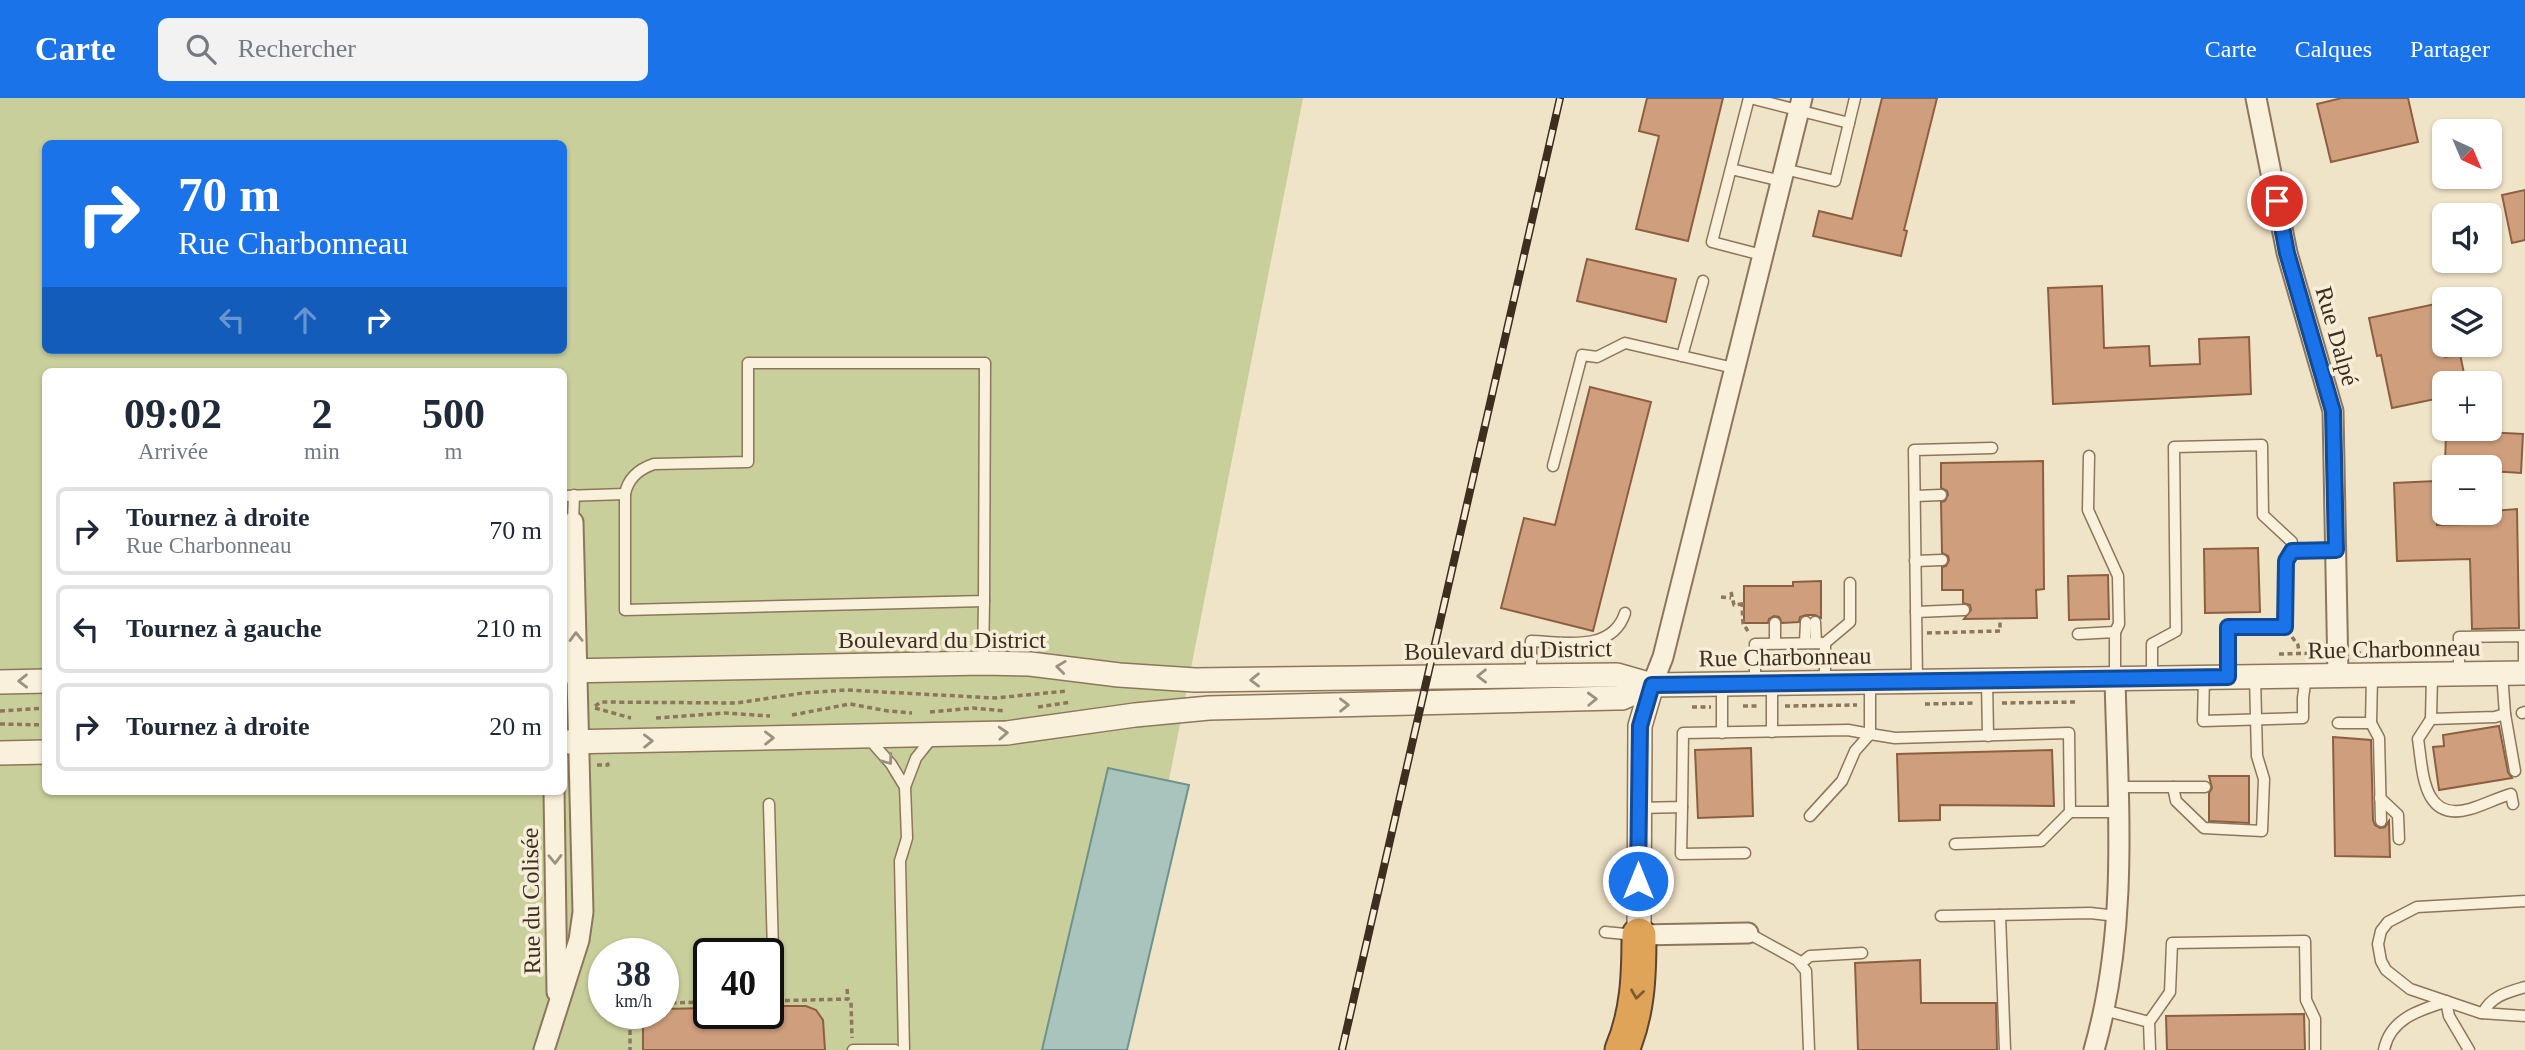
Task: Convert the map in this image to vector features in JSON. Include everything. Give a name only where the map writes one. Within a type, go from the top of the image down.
[{"type":"highway","points":[[1622,1050],[1638,995],[1639,935]]},
{"type":"street","name":"Rue Dalpé","points":[[2256,98],[2287,253],[2333,411],[2338,676]]},
{"type":"street","name":"Rue Charbonneau","points":[[1652,685],[1663,657],[1800,104]]},
{"type":"street","name":"Rue du Colisée","points":[[544,1050],[582,927],[583,885],[572,742],[579,709],[570,670],[573,522]]},
{"type":"street","name":"Boulevard du District","points":[[570,670],[983,663],[1030,664],[1119,675],[1202,680],[1624,675],[1652,685]]},
{"type":"street","name":"Rue Charbonneau","points":[[1652,685],[1723,673],[1764,684],[1870,682],[1919,693],[1987,681],[2338,676],[2373,664],[2432,674],[2517,673]]},
{"type":"street","points":[[2094,1050],[2104,1010],[2118,916],[2119,787],[2115,679]]},
{"type":"street","points":[[0,682],[42,681]]},
{"type":"street","name":"Boulevard du District","points":[[572,742],[866,736],[932,724],[1024,732],[1129,716],[1209,708],[1616,698],[1652,685]]},
{"type":"street","points":[[1652,685],[1641,718],[1638,807],[1639,935],[1748,933]]},
{"type":"street","points":[[0,753],[42,752]]},
{"type":"street","name":"Rue du Colisée","points":[[554,795],[557,1010]]},
{"type":"lane","points":[[1762,255],[1712,242],[1750,98],[1800,104],[1849,123]]},
{"type":"lane","points":[[1731,169],[1835,181],[1855,98]]},
{"type":"lane","points":[[1682,356],[1703,281]]},
{"type":"lane","points":[[1553,466],[1582,355],[1597,357],[1625,343],[1734,368]]},
{"type":"lane","points":[[983,663],[984,601],[985,363],[748,363],[748,462],[654,464],[632,477],[625,494],[625,610],[984,601]]},
{"type":"lane","points":[[2152,678],[2152,644],[2176,631],[2174,447],[2262,445],[2263,514],[2292,542],[2292,551],[2286,561],[2285,627],[2228,627],[2228,677]]},
{"type":"lane","points":[[1919,693],[1914,450],[1992,448]]},
{"type":"lane","points":[[2089,456],[2088,510],[2118,576],[2119,624],[2115,632],[2115,679]]},
{"type":"lane","points":[[573,522],[569,496],[625,494]]},
{"type":"lane","points":[[1915,496],[1941,495]]},
{"type":"lane","points":[[2292,551],[2336,550]]},
{"type":"lane","points":[[1915,561],[1942,559]]},
{"type":"lane","points":[[1772,732],[1755,644],[1815,643],[1850,622],[1850,583]]},
{"type":"lane","points":[[1916,612],[1964,610]]},
{"type":"lane","points":[[1531,675],[1531,641],[1597,642],[1618,630],[1625,613]]},
{"type":"lane","points":[[1810,622],[1825,683]]},
{"type":"lane","points":[[1775,623],[1775,643]]},
{"type":"lane","points":[[2078,634],[2115,632]]},
{"type":"lane","points":[[2459,674],[2459,637],[2524,636],[2505,714],[2515,771]]},
{"type":"lane","points":[[2373,664],[2371,723],[2379,738],[2381,821]]},
{"type":"lane","points":[[1722,733],[1723,673]]},
{"type":"lane","points":[[2432,674],[2431,719],[2418,739],[2427,789],[2434,804],[2448,810],[2467,810],[2511,794],[2513,804]]},
{"type":"lane","points":[[2204,678],[2203,721],[2303,718],[2306,676]]},
{"type":"lane","points":[[2173,787],[2176,801],[2204,828],[2262,831],[2264,779],[2257,756],[2255,677]]},
{"type":"lane","points":[[1987,681],[1988,736]]},
{"type":"lane","points":[[1810,816],[1842,781],[1855,751],[1870,734],[1870,682]]},
{"type":"lane","points":[[2431,719],[2495,717],[2505,714]]},
{"type":"lane","points":[[2338,723],[2371,723]]},
{"type":"lane","points":[[904,1050],[900,861],[907,838],[905,787],[932,724]]},
{"type":"lane","points":[[1745,853],[1681,854],[1683,733],[1848,730],[1895,737],[2069,733],[2070,812]]},
{"type":"lane","points":[[866,736],[891,764],[905,787]]},
{"type":"lane","points":[[2119,787],[2205,787]]},
{"type":"lane","points":[[2380,798],[2398,815],[2399,839]]},
{"type":"lane","points":[[769,804],[773,938]]},
{"type":"lane","points":[[1638,807],[1682,807]]},
{"type":"lane","points":[[1955,844],[2041,841],[2070,812],[2119,811]]},
{"type":"lane","points":[[2525,901],[2417,906],[2396,916],[2386,925],[2378,944],[2381,961],[2386,970],[2410,989],[2483,1013],[2525,1016]]},
{"type":"lane","points":[[1941,916],[2090,913],[2118,916]]},
{"type":"lane","points":[[2000,915],[2005,1050]]},
{"type":"lane","points":[[1605,932],[1639,935]]},
{"type":"lane","points":[[1748,933],[1801,962],[1807,975],[1809,1050]]},
{"type":"lane","points":[[2150,1050],[2149,1022],[2170,992],[2172,943],[2305,941],[2306,1000],[2315,1019],[2315,1050]]},
{"type":"lane","points":[[1801,962],[1810,956],[1862,953]]},
{"type":"lane","points":[[2483,1013],[2488,1004],[2500,995],[2525,987]]},
{"type":"lane","points":[[2384,1050],[2388,1037],[2403,1020],[2419,1010],[2446,1001]]},
{"type":"lane","points":[[2446,1001],[2452,1021],[2469,1050]]},
{"type":"lane","points":[[2104,1010],[2149,1022]]},
{"type":"lane","points":[[852,1046],[895,1050]]},
{"type":"path","points":[[1731,592],[1731,598]]},
{"type":"path","points":[[1721,597],[1734,598],[1734,604],[1743,604],[1743,623]]},
{"type":"path","points":[[1916,633],[2000,631],[2000,618]]},
{"type":"path","points":[[2298,645],[2299,653]]},
{"type":"path","name":"Rue Charbonneau","points":[[2373,664],[2444,652]]},
{"type":"path","name":"Rue Charbonneau","points":[[1704,658],[1714,662],[1723,673]]},
{"type":"path","points":[[601,702],[736,703],[835,690],[883,690],[986,698],[1074,691]]},
{"type":"path","points":[[1919,693],[1976,703]]},
{"type":"path","points":[[1031,709],[1049,703],[1074,702]]},
{"type":"path","points":[[1998,703],[2073,702]]},
{"type":"path","points":[[787,715],[850,704],[918,713]]},
{"type":"path","name":"Rue Charbonneau","points":[[1783,706],[1849,705]]},
{"type":"path","name":"Rue Charbonneau","points":[[1743,706],[1761,706]]},
{"type":"path","name":"Rue Charbonneau","points":[[1692,707],[1705,707]]},
{"type":"path","points":[[0,711],[42,708]]},
{"type":"path","points":[[932,724],[979,708],[1011,711]]},
{"type":"path","points":[[600,711],[624,718],[640,719]]},
{"type":"path","points":[[647,719],[716,713],[779,716]]},
{"type":"path","points":[[0,724],[42,725]]},
{"type":"path","points":[[847,989],[851,1002],[852,1046]]},
{"type":"path","points":[[784,1001],[848,999]]},
{"type":"path","points":[[630,1029],[630,1050]]},
{"type":"green space","points":[[0,98],[1303,98],[1116,1050],[0,1050]]},
{"type":"water","points":[[1108,768],[1189,785],[1127,1050],[1042,1050]]},
{"type":"building","points":[[1647,98],[1723,98],[1688,241],[1636,229],[1659,136],[1639,131]]},
{"type":"building","points":[[1882,98],[1937,98],[1904,230],[1907,231],[1901,256],[1813,236],[1819,211],[1852,219]]},
{"type":"building","points":[[2342,98],[2408,98],[2418,142],[2331,162],[2317,104]]},
{"type":"building","points":[[2525,190],[2525,240],[2512,243],[2502,195]]},
{"type":"building","points":[[1587,259],[1676,279],[1666,322],[1577,301]]},
{"type":"building","points":[[2102,286],[2104,348],[2149,346],[2150,366],[2200,364],[2199,339],[2249,337],[2251,394],[2053,404],[2048,288]]},
{"type":"building","points":[[2432,305],[2432,357],[2461,357],[2464,371],[2432,371],[2432,400],[2392,408],[2381,355],[2377,356],[2369,318]]},
{"type":"building","points":[[1590,387],[1651,402],[1593,631],[1501,608],[1524,518],[1555,525]]},
{"type":"building","points":[[2502,433],[2523,434],[2521,473],[2502,472],[2502,455],[2445,455],[2446,441],[2502,441]]},
{"type":"building","points":[[2043,461],[2044,589],[2036,590],[2037,618],[1964,619],[1971,610],[1970,605],[1963,603],[1963,590],[1942,590],[1942,567],[1946,566],[1949,560],[1948,556],[1942,553],[1941,502],[1945,501],[1948,495],[1947,491],[1941,488],[1941,463]]},
{"type":"building","points":[[2432,481],[2432,525],[2502,525],[2502,510],[2517,509],[2519,628],[2472,629],[2470,559],[2397,561],[2394,483]]},
{"type":"building","points":[[2258,548],[2260,612],[2205,613],[2204,549]]},
{"type":"building","points":[[2108,575],[2109,619],[2069,620],[2068,576]]},
{"type":"building","points":[[1821,581],[1821,618],[1806,615],[1800,617],[1799,622],[1782,623],[1779,617],[1774,616],[1768,623],[1744,623],[1744,586],[1793,586],[1793,582]]},
{"type":"building","points":[[2499,726],[2508,772],[2512,778],[2439,790],[2433,747],[2444,746],[2443,735]]},
{"type":"building","points":[[2333,737],[2371,740],[2373,820],[2380,828],[2385,827],[2389,821],[2390,857],[2335,856]]},
{"type":"building","points":[[1751,748],[1753,816],[1698,818],[1695,750]]},
{"type":"building","points":[[2052,750],[2054,806],[1940,805],[1940,820],[1899,821],[1897,754]]},
{"type":"building","points":[[2209,776],[2249,776],[2249,823],[2209,821],[2209,793],[2212,788]]},
{"type":"building","points":[[1920,960],[1921,1003],[1996,1003],[1997,1050],[1858,1050],[1855,963]]},
{"type":"building","points":[[784,1006],[806,1006],[816,1010],[823,1020],[825,1050],[643,1050],[643,1029],[679,1029],[679,1009],[693,1008],[693,1029],[784,1029]]},
{"type":"building","points":[[2304,1014],[2305,1050],[2167,1050],[2166,1016]]},
{"type":"railway","points":[[1342,1050],[1560,98]]},
{"type":"route","points":[[1638,881],[1640,726],[1652,685],[2228,677],[2228,627],[2285,627],[2286,561],[2292,551],[2336,550],[2333,411],[2287,253],[2277,201]]}]
